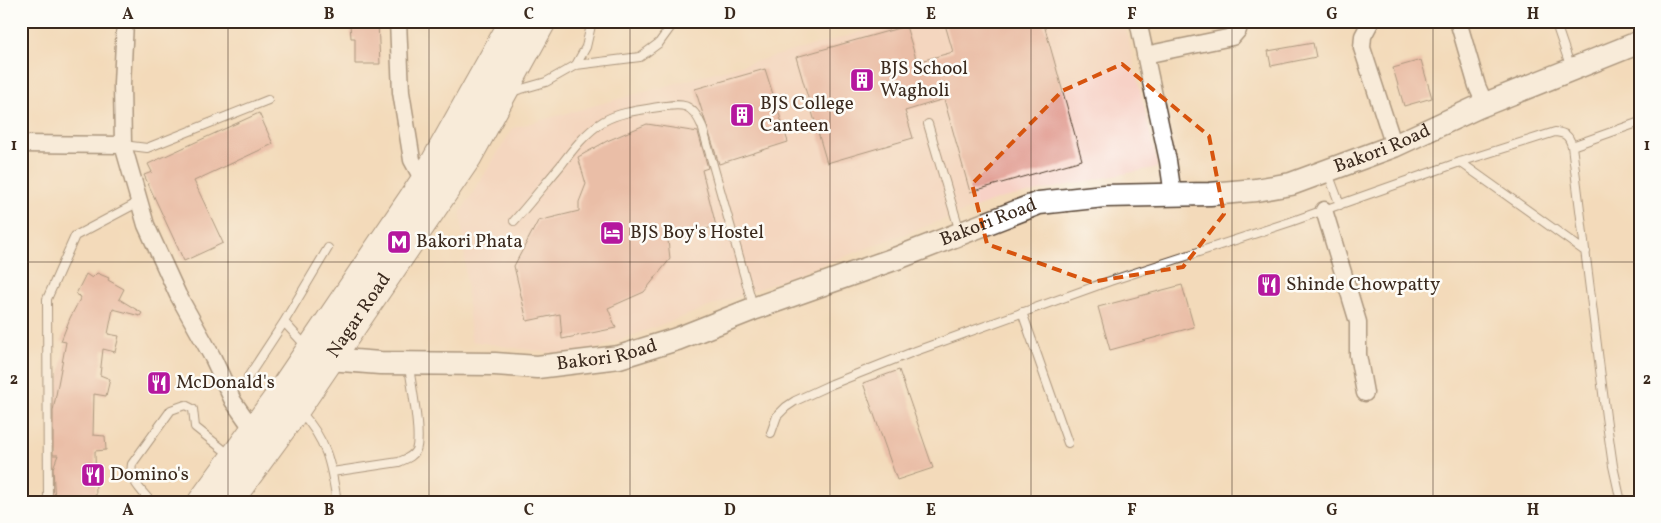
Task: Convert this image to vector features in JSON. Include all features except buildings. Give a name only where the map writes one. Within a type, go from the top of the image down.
[{"type":"highway","name":"Nagar Road","points":[[228,502],[297,408],[320,355],[424,182],[514,21]]},
{"type":"highway","name":"Nagar Road","points":[[202,502],[254,431],[320,355],[468,156],[542,21]]},
{"type":"street","points":[[125,21],[122,84],[123,145],[146,225],[178,295],[213,358],[232,401],[254,431]]},
{"type":"street","points":[[398,21],[402,92],[412,160],[424,182]]},
{"type":"street","points":[[1138,21],[1168,161],[1173,195]]},
{"type":"street","points":[[1145,55],[1232,37],[1238,30],[1240,21]]},
{"type":"street","points":[[1371,21],[1363,36],[1362,48],[1394,146]]},
{"type":"street","points":[[1458,21],[1484,104]]},
{"type":"street","name":"Bakori Road","points":[[320,355],[408,363],[494,364],[537,367],[619,357],[677,339],[754,309],[900,257],[1039,203],[1104,196],[1210,194],[1256,190],[1291,184],[1394,146],[1538,81],[1572,70],[1604,55],[1640,42]]},
{"type":"street","points":[[21,144],[123,145]]},
{"type":"street","points":[[1332,207],[1358,322],[1358,355],[1366,393]]},
{"type":"lane","points":[[576,65],[586,47],[592,21]]},
{"type":"lane","points":[[502,94],[546,82],[576,65],[640,57],[651,51],[659,43],[675,21]]},
{"type":"lane","points":[[1555,21],[1572,70]]},
{"type":"lane","points":[[123,145],[147,148],[268,100]]},
{"type":"lane","points":[[514,221],[579,142],[604,121],[620,114],[676,104],[687,107],[696,113],[702,126],[754,309]]},
{"type":"lane","points":[[1572,146],[1640,122]]},
{"type":"lane","points":[[928,124],[961,233]]},
{"type":"lane","points":[[771,433],[777,416],[786,406],[850,376],[1022,312],[1460,162],[1555,132],[1563,133],[1569,137],[1572,146],[1606,417],[1613,466],[1621,502]]},
{"type":"lane","points":[[1460,162],[1586,252]]},
{"type":"lane","points":[[1327,171],[1332,207]]},
{"type":"lane","points":[[48,502],[47,299],[75,236],[139,202]]},
{"type":"lane","points":[[248,377],[284,322],[328,248]]},
{"type":"lane","points":[[1022,312],[1068,443]]},
{"type":"lane","points":[[284,322],[320,355]]},
{"type":"lane","points":[[332,472],[399,462],[409,458],[416,450],[417,436],[408,363]]},
{"type":"lane","points":[[151,502],[133,480],[130,471],[132,464],[171,410],[177,406],[185,405],[193,409],[195,427],[234,458]]},
{"type":"lane","points":[[297,408],[322,441],[332,472],[337,502]]},
{"type":"highlighted area","points":[[1122,64],[1209,136],[1224,214],[1183,267],[1091,282],[987,244],[972,184],[1062,91]]},
{"type":"shaded area","points":[[902,21],[1124,21],[1158,167],[999,199],[575,357],[471,341],[461,212],[513,128]]},
{"type":"place","name":"BJS School Wagholi","points":[[862,80]]},
{"type":"place","name":"BJS College Canteen","points":[[742,115]]},
{"type":"place","name":"BJS Boy's Hostel","points":[[612,233]]},
{"type":"place","name":"Bakori Phata","points":[[399,242]]},
{"type":"place","name":"Shinde Chowpatty","points":[[1269,285]]},
{"type":"place","name":"McDonald's","points":[[159,383]]},
{"type":"place","name":"Domino's","points":[[93,475]]}]
